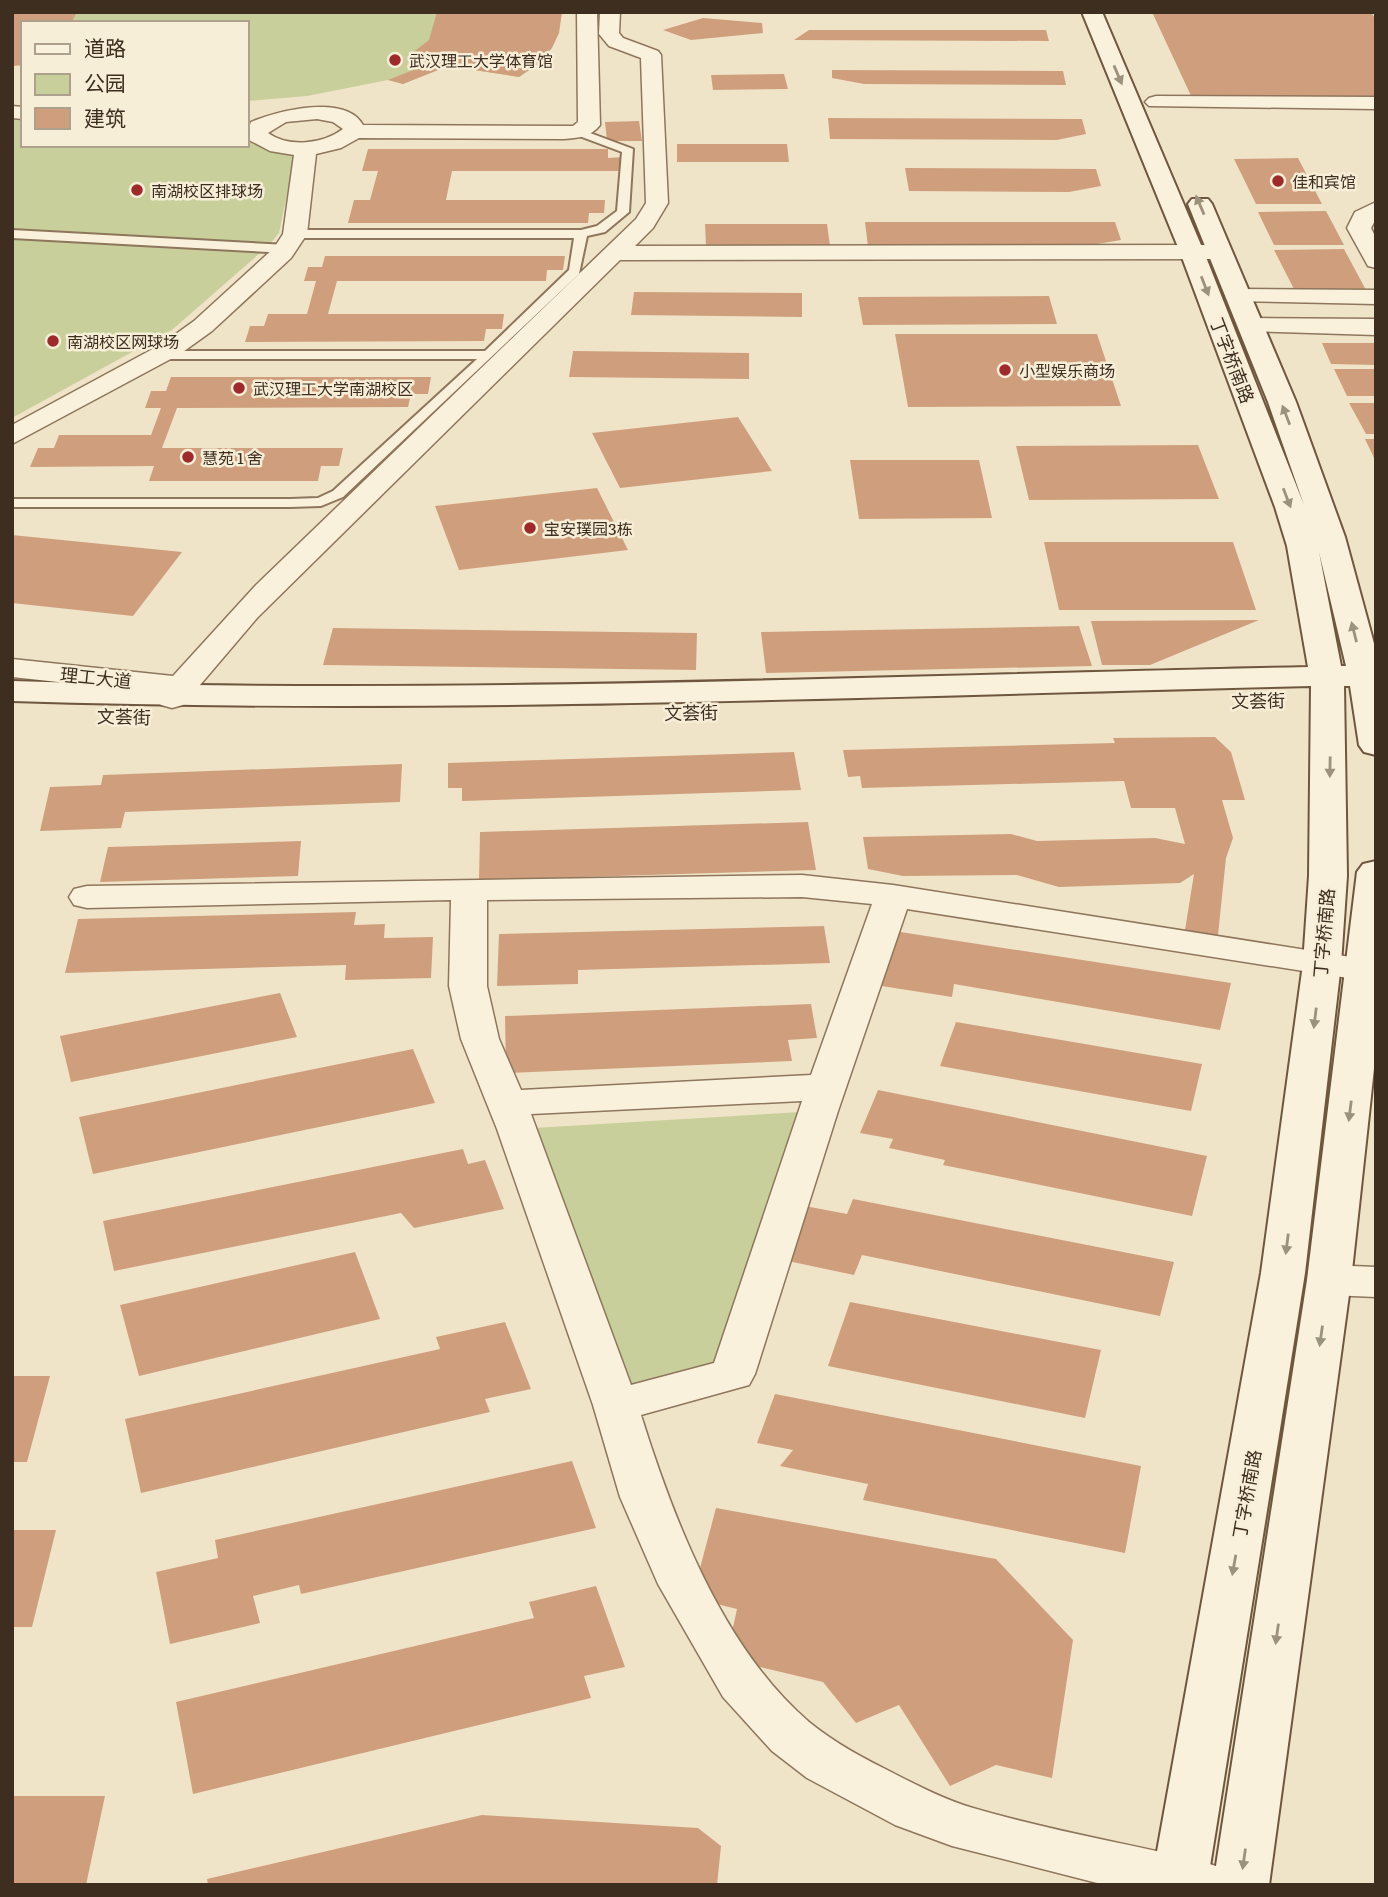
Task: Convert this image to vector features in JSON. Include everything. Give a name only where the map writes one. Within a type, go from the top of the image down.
[{"type":"main road","name":"丁字桥南路","points":[[1092,12],[1192,252],[1357,687],[1376,745]]},
{"type":"main road","name":"丁字桥南路","points":[[1119,12],[1253,326],[1329,528],[1357,687],[1328,876],[1322,964],[1283,1273],[1188,1883]]},
{"type":"main road","name":"文荟街","points":[[12,691],[176,692],[371,700],[1357,687]]},
{"type":"main road","name":"文荟街","points":[[12,711],[157,716],[450,717],[1357,687]]},
{"type":"main road","points":[[1241,1885],[1329,1280],[1367,970],[1376,872]]},
{"type":"street","points":[[354,131],[352,123],[346,120],[317,113],[282,116],[253,126],[257,135],[265,141],[306,147],[338,142],[354,131],[579,132],[589,125],[587,12]]},
{"type":"street","points":[[176,692],[246,614],[446,413],[645,223],[657,203],[652,55],[616,42],[609,34],[610,12]]},
{"type":"street","points":[[1156,102],[1376,103]]},
{"type":"street","points":[[12,436],[161,355],[203,326],[291,241],[306,147]]},
{"type":"street","points":[[1376,209],[1363,217],[1359,228],[1376,261]]},
{"type":"street","points":[[614,253],[1220,252]]},
{"type":"street","points":[[1240,296],[1376,296]]},
{"type":"street","points":[[1253,326],[1376,327]]},
{"type":"street","name":"理工大道","points":[[12,668],[176,692]]},
{"type":"street","points":[[87,897],[756,884],[839,889],[893,896],[1367,970]]},
{"type":"street","points":[[469,888],[468,986],[480,1039],[616,1405],[643,1497],[682,1584],[741,1683],[790,1736],[825,1763],[914,1810],[971,1830],[1188,1883]]},
{"type":"street","points":[[616,1405],[733,1374],[893,896]]},
{"type":"street","points":[[506,1103],[827,1087]]},
{"type":"street","points":[[1329,1280],[1376,1282]]},
{"type":"lane","points":[[12,234],[291,241],[581,234],[601,229],[623,212],[628,152],[627,149],[579,132]]},
{"type":"lane","points":[[12,503],[321,502],[338,494],[489,355],[575,271],[581,234]]},
{"type":"lane","points":[[161,355],[489,355]]},
{"type":"green space","name":"武汉理工大学体育馆","points":[[12,12],[562,12],[557,34],[549,50],[519,77],[448,66],[403,84],[388,80],[307,96],[248,101],[248,21],[21,21],[21,65],[12,66]]},
{"type":"green space","points":[[12,118],[21,118],[21,147],[248,147],[248,136],[296,152],[279,233],[269,245],[172,330],[12,418]]},
{"type":"green space","points":[[818,1111],[733,1374],[616,1405],[517,1129]]},
{"type":"building","points":[[12,12],[77,12],[72,21],[21,21],[21,65],[12,66]]},
{"type":"building","points":[[437,12],[562,12],[559,33],[552,48],[538,64],[519,77],[448,66],[403,84],[388,80],[431,63],[407,57],[429,40]]},
{"type":"building","points":[[1152,12],[1371,12],[1376,20],[1376,98],[1192,98]]},
{"type":"building","points":[[703,18],[762,23],[763,33],[691,40],[663,30]]},
{"type":"building","points":[[809,30],[1046,30],[1049,41],[794,40]]},
{"type":"building","points":[[832,70],[1063,71],[1066,85],[864,84],[832,78]]},
{"type":"building","points":[[784,74],[788,89],[713,90],[711,75]]},
{"type":"building","points":[[828,118],[1082,119],[1086,134],[1057,140],[830,139]]},
{"type":"building","points":[[639,121],[642,141],[607,141],[605,122]]},
{"type":"building","points":[[677,144],[787,144],[789,162],[677,162]]},
{"type":"building","points":[[368,149],[608,149],[608,158],[623,157],[622,171],[452,171],[446,200],[605,200],[604,213],[589,213],[588,223],[348,223],[354,200],[370,200],[378,171],[362,171]]},
{"type":"building","name":"佳和宾馆","points":[[1298,158],[1322,204],[1256,204],[1234,159]]},
{"type":"building","points":[[905,168],[1096,169],[1101,186],[1069,192],[909,191]]},
{"type":"building","points":[[1326,211],[1344,245],[1274,245],[1258,212]]},
{"type":"building","points":[[865,222],[1115,222],[1121,240],[1085,246],[868,247]]},
{"type":"building","points":[[705,224],[827,224],[830,246],[706,247]]},
{"type":"building","points":[[1344,249],[1366,290],[1295,291],[1274,250]]},
{"type":"building","points":[[325,256],[565,256],[563,270],[547,270],[546,281],[337,281],[328,314],[504,314],[502,329],[486,329],[484,341],[245,342],[250,326],[264,326],[268,314],[307,314],[316,281],[304,281],[308,267],[322,267]]},
{"type":"building","points":[[634,292],[802,293],[802,317],[631,315]]},
{"type":"building","points":[[1049,296],[1057,324],[863,325],[858,297]]},
{"type":"building","name":"小型娱乐商场","points":[[895,334],[1097,334],[1121,406],[908,407]]},
{"type":"building","points":[[1322,343],[1376,343],[1376,365],[1331,364]]},
{"type":"building","points":[[573,351],[749,353],[749,379],[569,377]]},
{"type":"building","points":[[1334,369],[1376,369],[1376,396],[1347,396]]},
{"type":"building","points":[[171,377],[431,377],[428,394],[411,394],[408,407],[177,408],[162,448],[343,448],[339,466],[321,466],[318,481],[149,481],[154,466],[30,467],[38,448],[54,448],[59,435],[151,435],[161,408],[145,408],[151,391],[166,391]]},
{"type":"building","points":[[1349,403],[1376,403],[1376,434],[1366,434]]},
{"type":"building","points":[[738,417],[772,471],[620,488],[592,433]]},
{"type":"building","points":[[1365,439],[1376,439],[1376,462]]},
{"type":"building","points":[[1198,445],[1219,499],[1029,500],[1016,446]]},
{"type":"building","points":[[850,460],[979,460],[992,518],[859,519]]},
{"type":"building","name":"宝安璞园3栋","points":[[597,488],[628,550],[459,570],[435,506]]},
{"type":"building","points":[[12,535],[182,552],[133,616],[12,603]]},
{"type":"building","points":[[1044,542],[1233,542],[1256,610],[1059,610]]},
{"type":"building","points":[[1259,620],[1150,665],[1102,665],[1091,621]]},
{"type":"building","points":[[1079,626],[1092,666],[766,673],[761,632]]},
{"type":"building","points":[[333,628],[697,633],[696,670],[323,665]]},
{"type":"building","points":[[1215,737],[1231,752],[1245,800],[1222,800],[1233,838],[1226,858],[1218,935],[1185,930],[1194,874],[1180,883],[1059,887],[1017,875],[903,876],[868,869],[863,837],[1011,834],[1037,841],[1155,838],[1185,844],[1175,808],[1131,808],[1124,781],[862,788],[860,776],[848,777],[843,750],[1115,743],[1113,738]]},
{"type":"building","points":[[794,752],[801,790],[462,801],[462,788],[448,788],[448,763]]},
{"type":"building","points":[[402,764],[400,802],[125,812],[121,828],[40,831],[50,787],[101,785],[103,775]]},
{"type":"building","points":[[808,822],[816,870],[479,880],[480,832]]},
{"type":"building","points":[[301,841],[298,876],[100,882],[108,847]]},
{"type":"building","points":[[356,912],[354,925],[385,924],[384,938],[433,937],[431,978],[345,980],[346,965],[65,973],[78,919]]},
{"type":"building","points":[[824,926],[830,963],[578,970],[578,984],[497,986],[499,934]]},
{"type":"building","points":[[894,931],[1231,983],[1220,1030],[954,984],[952,997],[875,985]]},
{"type":"building","points":[[280,993],[297,1037],[71,1082],[60,1036]]},
{"type":"building","points":[[811,1004],[817,1038],[788,1040],[792,1061],[506,1073],[505,1016]]},
{"type":"building","points":[[956,1022],[1202,1064],[1191,1111],[940,1066]]},
{"type":"building","points":[[413,1049],[435,1103],[93,1174],[79,1117]]},
{"type":"building","points":[[878,1090],[1207,1156],[1192,1216],[943,1165],[945,1160],[889,1148],[893,1139],[860,1133]]},
{"type":"building","points":[[463,1149],[468,1164],[485,1160],[504,1209],[414,1228],[401,1213],[114,1271],[103,1221]]},
{"type":"building","points":[[853,1199],[1174,1262],[1160,1316],[862,1255],[854,1275],[783,1260],[805,1206],[847,1214]]},
{"type":"building","points":[[355,1252],[380,1319],[139,1376],[120,1305]]},
{"type":"building","points":[[850,1302],[1101,1350],[1085,1418],[828,1366]]},
{"type":"building","points":[[505,1322],[531,1389],[485,1399],[490,1412],[141,1493],[125,1419],[440,1349],[436,1337]]},
{"type":"building","points":[[12,1376],[50,1376],[27,1462],[12,1462]]},
{"type":"building","points":[[775,1394],[1141,1466],[1125,1553],[863,1500],[868,1484],[780,1466],[793,1450],[757,1443]]},
{"type":"building","points":[[572,1461],[596,1528],[301,1594],[299,1585],[253,1596],[260,1623],[170,1644],[156,1572],[218,1558],[215,1540]]},
{"type":"building","points":[[716,1508],[996,1559],[1073,1640],[1052,1778],[996,1765],[950,1786],[899,1705],[856,1723],[823,1682],[726,1659],[737,1609],[692,1598]]},
{"type":"building","points":[[12,1530],[56,1530],[32,1627],[12,1627]]},
{"type":"building","points":[[596,1586],[625,1667],[584,1676],[591,1698],[193,1794],[176,1702],[534,1618],[529,1602]]},
{"type":"building","points":[[12,1796],[105,1796],[86,1885],[12,1885]]},
{"type":"building","points":[[482,1815],[698,1828],[721,1846],[717,1885],[208,1885],[207,1879]]},
{"type":"place","name":"武汉理工大学体育馆","points":[[395,60]]},
{"type":"place","name":"佳和宾馆","points":[[1278,181]]},
{"type":"place","name":"南湖校区排球场","points":[[137,190]]},
{"type":"place","name":"南湖校区网球场","points":[[53,341]]},
{"type":"place","name":"小型娱乐商场","points":[[1005,370]]},
{"type":"place","name":"武汉理工大学南湖校区","points":[[239,388]]},
{"type":"place","name":"慧苑 1 舍","points":[[188,457]]},
{"type":"place","name":"宝安璞园3栋","points":[[530,528]]}]
